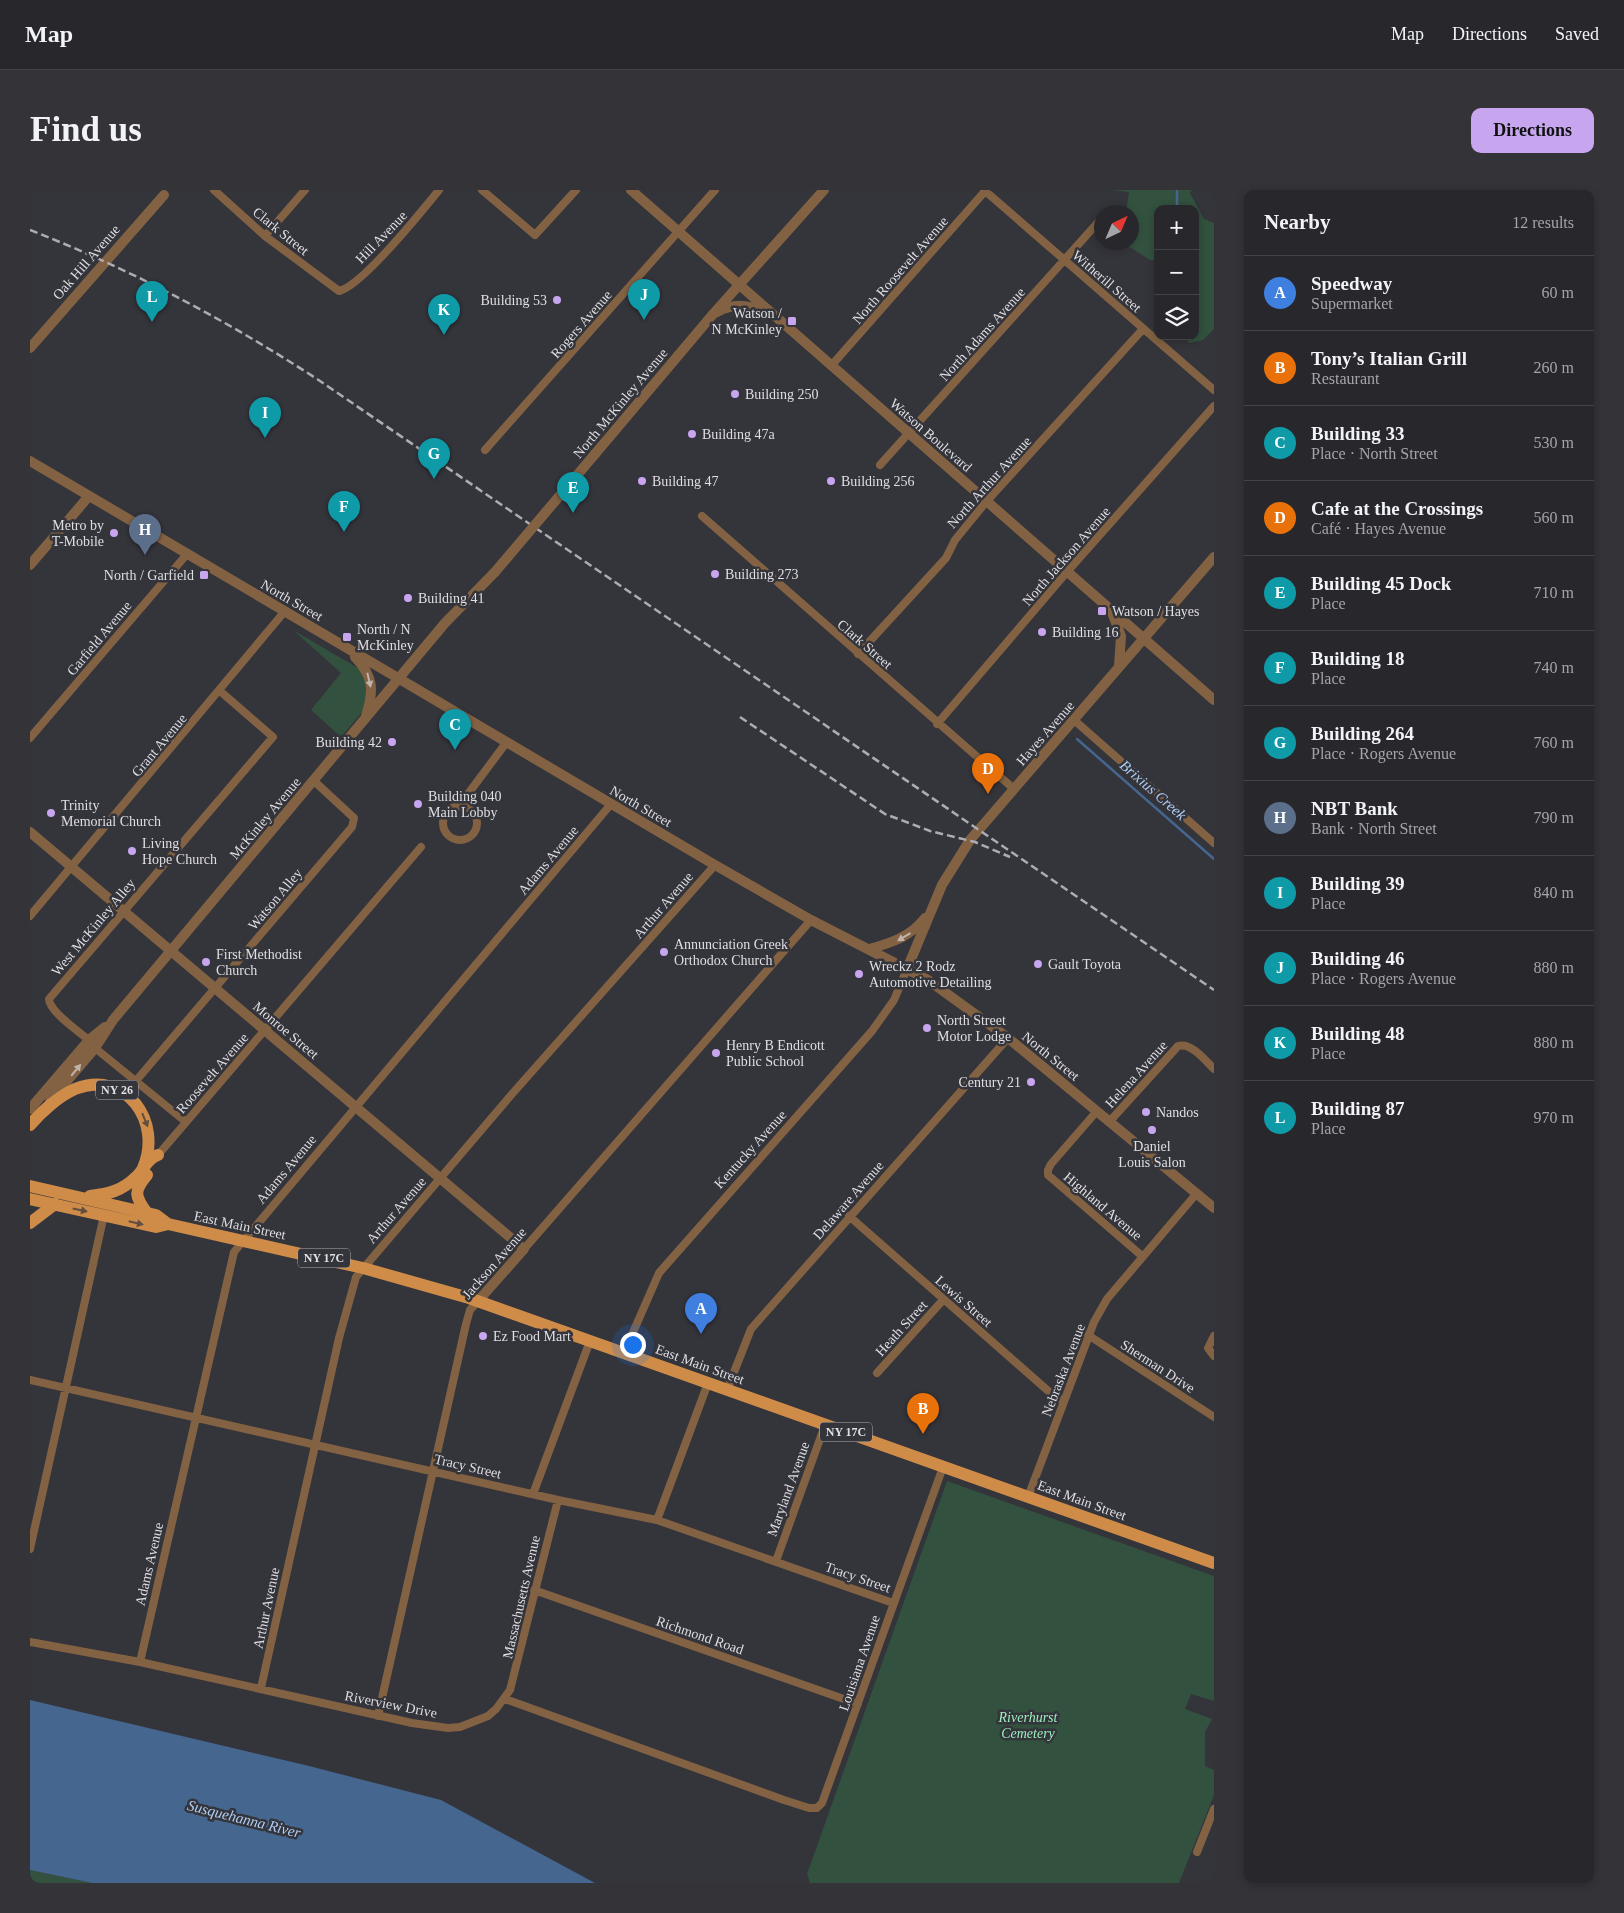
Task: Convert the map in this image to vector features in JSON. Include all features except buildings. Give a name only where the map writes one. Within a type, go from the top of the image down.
[{"type":"main road","name":"NY 26","points":[[32,1118],[76,1089],[89,1086],[114,1089],[135,1103],[148,1124],[150,1136],[149,1149],[143,1168]]},
{"type":"main road","points":[[80,1197],[116,1192],[138,1176],[152,1157],[158,1155],[158,1162],[137,1187],[140,1203],[148,1213]]},
{"type":"main road","name":"East Main Street","points":[[30,1186],[148,1213],[168,1224],[363,1268],[478,1301],[1214,1563]]},
{"type":"main road","name":"East Main Street","points":[[30,1199],[156,1227],[168,1224]]},
{"type":"main road","points":[[30,1223],[55,1204]]},
{"type":"street","name":"Clark Street","points":[[214,190],[265,236],[335,289]]},
{"type":"street","points":[[265,236],[305,190]]},
{"type":"street","name":"Hill Avenue","points":[[335,289],[345,289],[358,279],[395,242],[439,190]]},
{"type":"street","points":[[482,190],[535,235],[576,190]]},
{"type":"street","name":"Watson Boulevard","points":[[631,190],[909,435],[1213,698]]},
{"type":"street","name":"Rogers Avenue","points":[[485,450],[715,190]]},
{"type":"street","name":"North McKinley Avenue","points":[[399,679],[445,623],[495,572],[714,314],[824,190]]},
{"type":"street","name":"Witherill Street","points":[[985,190],[1064,261],[1214,390]]},
{"type":"street","name":"North Roosevelt Avenue","points":[[831,366],[985,190]]},
{"type":"street","name":"Oak Hill Avenue","points":[[30,348],[164,195]]},
{"type":"street","name":"North Adams Avenue","points":[[880,466],[1094,227]]},
{"type":"street","points":[[714,314],[736,305],[746,304],[770,312]]},
{"type":"street","name":"North Arthur Avenue","points":[[858,654],[946,558],[955,540],[986,502],[1143,329]]},
{"type":"street","name":"North Jackson Avenue","points":[[937,724],[1067,572],[1214,406]]},
{"type":"street","name":"North Street","points":[[30,461],[715,865],[811,920],[928,980],[1008,1038],[1214,1208]]},
{"type":"street","points":[[30,565],[89,496]]},
{"type":"street","name":"Clark Street","points":[[702,516],[937,724],[1014,789]]},
{"type":"street","name":"Garfield Avenue","points":[[30,738],[187,554]]},
{"type":"street","name":"Hayes Avenue","points":[[907,969],[942,885],[961,853],[1118,667],[1214,557]]},
{"type":"street","points":[[1110,609],[1121,636],[1118,667]]},
{"type":"street","name":"Grant Avenue","points":[[30,916],[220,692],[285,611]]},
{"type":"street","points":[[346,647],[365,667],[371,685],[371,698],[364,721]]},
{"type":"street","name":"McKinley Avenue","points":[[32,1118],[399,679]]},
{"type":"street","name":"West McKinley Alley","points":[[92,1044],[57,1013],[50,1005],[49,999],[273,737],[220,692]]},
{"type":"street","points":[[1074,720],[1214,843]]},
{"type":"street","points":[[459,806],[471,810],[477,819],[476,830],[472,835],[462,840],[451,837],[444,826],[447,812],[459,806],[506,743]]},
{"type":"street","name":"Watson Alley","points":[[135,1082],[216,989],[355,823],[354,818],[314,781]]},
{"type":"street","name":"Adams Avenue","points":[[140,1662],[231,1258],[242,1241],[611,804]]},
{"type":"street","name":"Monroe Street","points":[[30,832],[524,1249]]},
{"type":"street","name":"Roosevelt Avenue","points":[[158,1155],[420,847]]},
{"type":"street","name":"Arthur Avenue","points":[[261,1688],[352,1284],[363,1268],[440,1178],[715,865]]},
{"type":"street","points":[[868,949],[894,943],[911,933],[931,912]]},
{"type":"street","name":"Jackson Avenue","points":[[378,1716],[470,1310],[811,920]]},
{"type":"street","name":"Kentucky Avenue","points":[[624,1353],[659,1273],[881,1020],[894,1000],[907,969]]},
{"type":"street","name":"Delaware Avenue","points":[[727,1390],[751,1329],[1008,1038]]},
{"type":"street","points":[[92,1044],[135,1082],[186,1122]]},
{"type":"street","name":"Helena Avenue","points":[[1110,1121],[1169,1054],[1182,1045],[1192,1048],[1214,1069]]},
{"type":"street","name":"Highland Avenue","points":[[1097,1111],[1051,1164],[1048,1175],[1142,1256]]},
{"type":"street","name":"Nebraska Avenue","points":[[1028,1497],[1088,1335],[1107,1299],[1197,1193]]},
{"type":"street","points":[[30,1549],[104,1216]]},
{"type":"street","name":"Lewis Street","points":[[850,1216],[943,1300],[1054,1396],[1064,1402]]},
{"type":"street","name":"Heath Street","points":[[877,1373],[943,1300]]},
{"type":"street","name":"Sherman Drive","points":[[1088,1335],[1214,1418]]},
{"type":"street","points":[[1212,1355],[1208,1348],[1214,1336]]},
{"type":"street","points":[[533,1494],[590,1341]]},
{"type":"street","name":"Tracy Street","points":[[30,1380],[196,1416],[558,1500],[658,1520],[893,1603]]},
{"type":"street","points":[[658,1520],[708,1383]]},
{"type":"street","name":"Maryland Avenue","points":[[776,1561],[825,1424]]},
{"type":"street","name":"Louisiana Avenue","points":[[505,1699],[784,1800],[816,1808],[822,1803],[893,1603],[944,1467]]},
{"type":"street","name":"Massachusetts Avenue","points":[[505,1699],[517,1668],[534,1590],[558,1500]]},
{"type":"street","name":"Richmond Road","points":[[534,1590],[858,1704]]},
{"type":"street","name":"Riverview Drive","points":[[30,1642],[140,1662],[261,1688],[412,1724],[460,1727],[488,1716],[505,1699]]},
{"type":"street","points":[[1197,1852],[1212,1820],[1214,1809]]},
{"type":"green space","points":[[1111,190],[1192,190],[1190,193],[1196,205],[1154,205],[1154,260],[1134,250],[1139,250],[1139,205],[1127,205],[1129,192]]},
{"type":"green space","points":[[1199,210],[1204,219],[1214,223],[1214,329],[1203,340],[1189,343],[1187,340],[1199,340]]},
{"type":"green space","points":[[293,630],[363,671],[370,703],[341,737],[311,710],[341,673]]},
{"type":"green space","name":"Riverhurst Cemetery","points":[[947,1481],[1214,1576],[1214,1701],[1191,1694],[1185,1709],[1212,1719],[1205,1732],[1205,1766],[1214,1770],[1214,1795],[1179,1883],[810,1883],[807,1874]]},
{"type":"green space","points":[[30,1870],[92,1883],[30,1883]]},
{"type":"water","name":"Susquehanna River","points":[[30,1700],[309,1766],[441,1800],[595,1883],[92,1883],[30,1870]]},
{"type":"waterway","name":"Brixius Creek","points":[[1177,190],[1177,205]]},
{"type":"waterway","name":"Brixius Creek","points":[[1077,739],[1214,859]]},
{"type":"railway","points":[[30,230],[104,261],[176,296],[246,335],[314,377],[1214,990]]},
{"type":"railway","points":[[740,717],[885,814],[930,831],[975,842],[1010,857]]},
{"type":"place","name":"Building 53","points":[[557,300]]},
{"type":"place","name":"Building 46","points":[[644,320]]},
{"type":"place","name":"Watson / N McKinley","points":[[792,321]]},
{"type":"place","name":"Building 87","points":[[152,322]]},
{"type":"place","name":"Building 48","points":[[444,335]]},
{"type":"place","name":"Building 250","points":[[735,394]]},
{"type":"place","name":"Building 47a","points":[[692,434]]},
{"type":"place","name":"Building 39","points":[[265,438]]},
{"type":"place","name":"Building 264","points":[[434,479]]},
{"type":"place","name":"Building 47","points":[[642,481]]},
{"type":"place","name":"Building 256","points":[[831,481]]},
{"type":"place","name":"Building 45 Dock","points":[[573,513]]},
{"type":"place","name":"Building 18","points":[[344,532]]},
{"type":"place","name":"Metro by T-Mobile","points":[[114,533]]},
{"type":"place","name":"NBT Bank","points":[[145,555]]},
{"type":"place","name":"Building 273","points":[[715,574]]},
{"type":"place","name":"North / Garfield","points":[[204,575]]},
{"type":"place","name":"Building 41","points":[[408,598]]},
{"type":"place","name":"Watson / Hayes","points":[[1102,611]]},
{"type":"place","name":"Building 16","points":[[1042,632]]},
{"type":"place","name":"North / N McKinley","points":[[347,637]]},
{"type":"place","name":"Building 42","points":[[392,742]]},
{"type":"place","name":"Building 33","points":[[455,750]]},
{"type":"place","name":"Cafe at the Crossings","points":[[988,794]]},
{"type":"place","name":"Building 040 Main Lobby","points":[[418,804]]},
{"type":"place","name":"Trinity Memorial Church","points":[[51,813]]},
{"type":"place","name":"Living Hope Church","points":[[132,851]]},
{"type":"place","name":"Annunciation Greek Orthodox Church","points":[[664,952]]},
{"type":"place","name":"First Methodist Church","points":[[206,962]]},
{"type":"place","name":"Gault Toyota","points":[[1038,964]]},
{"type":"place","name":"Wreckz 2 Rodz Automotive Detailing","points":[[859,974]]},
{"type":"place","name":"North Street Motor Lodge","points":[[927,1028]]},
{"type":"place","name":"Henry B Endicott Public School","points":[[716,1053]]},
{"type":"place","name":"Century 21","points":[[1031,1082]]},
{"type":"place","name":"Nandos","points":[[1146,1112]]},
{"type":"place","name":"Daniel Louis Salon","points":[[1152,1130]]},
{"type":"place","name":"Speedway","points":[[701,1334]]},
{"type":"place","name":"Ez Food Mart","points":[[483,1336]]},
{"type":"place","name":"Tony’s Italian Grill","points":[[923,1434]]}]
